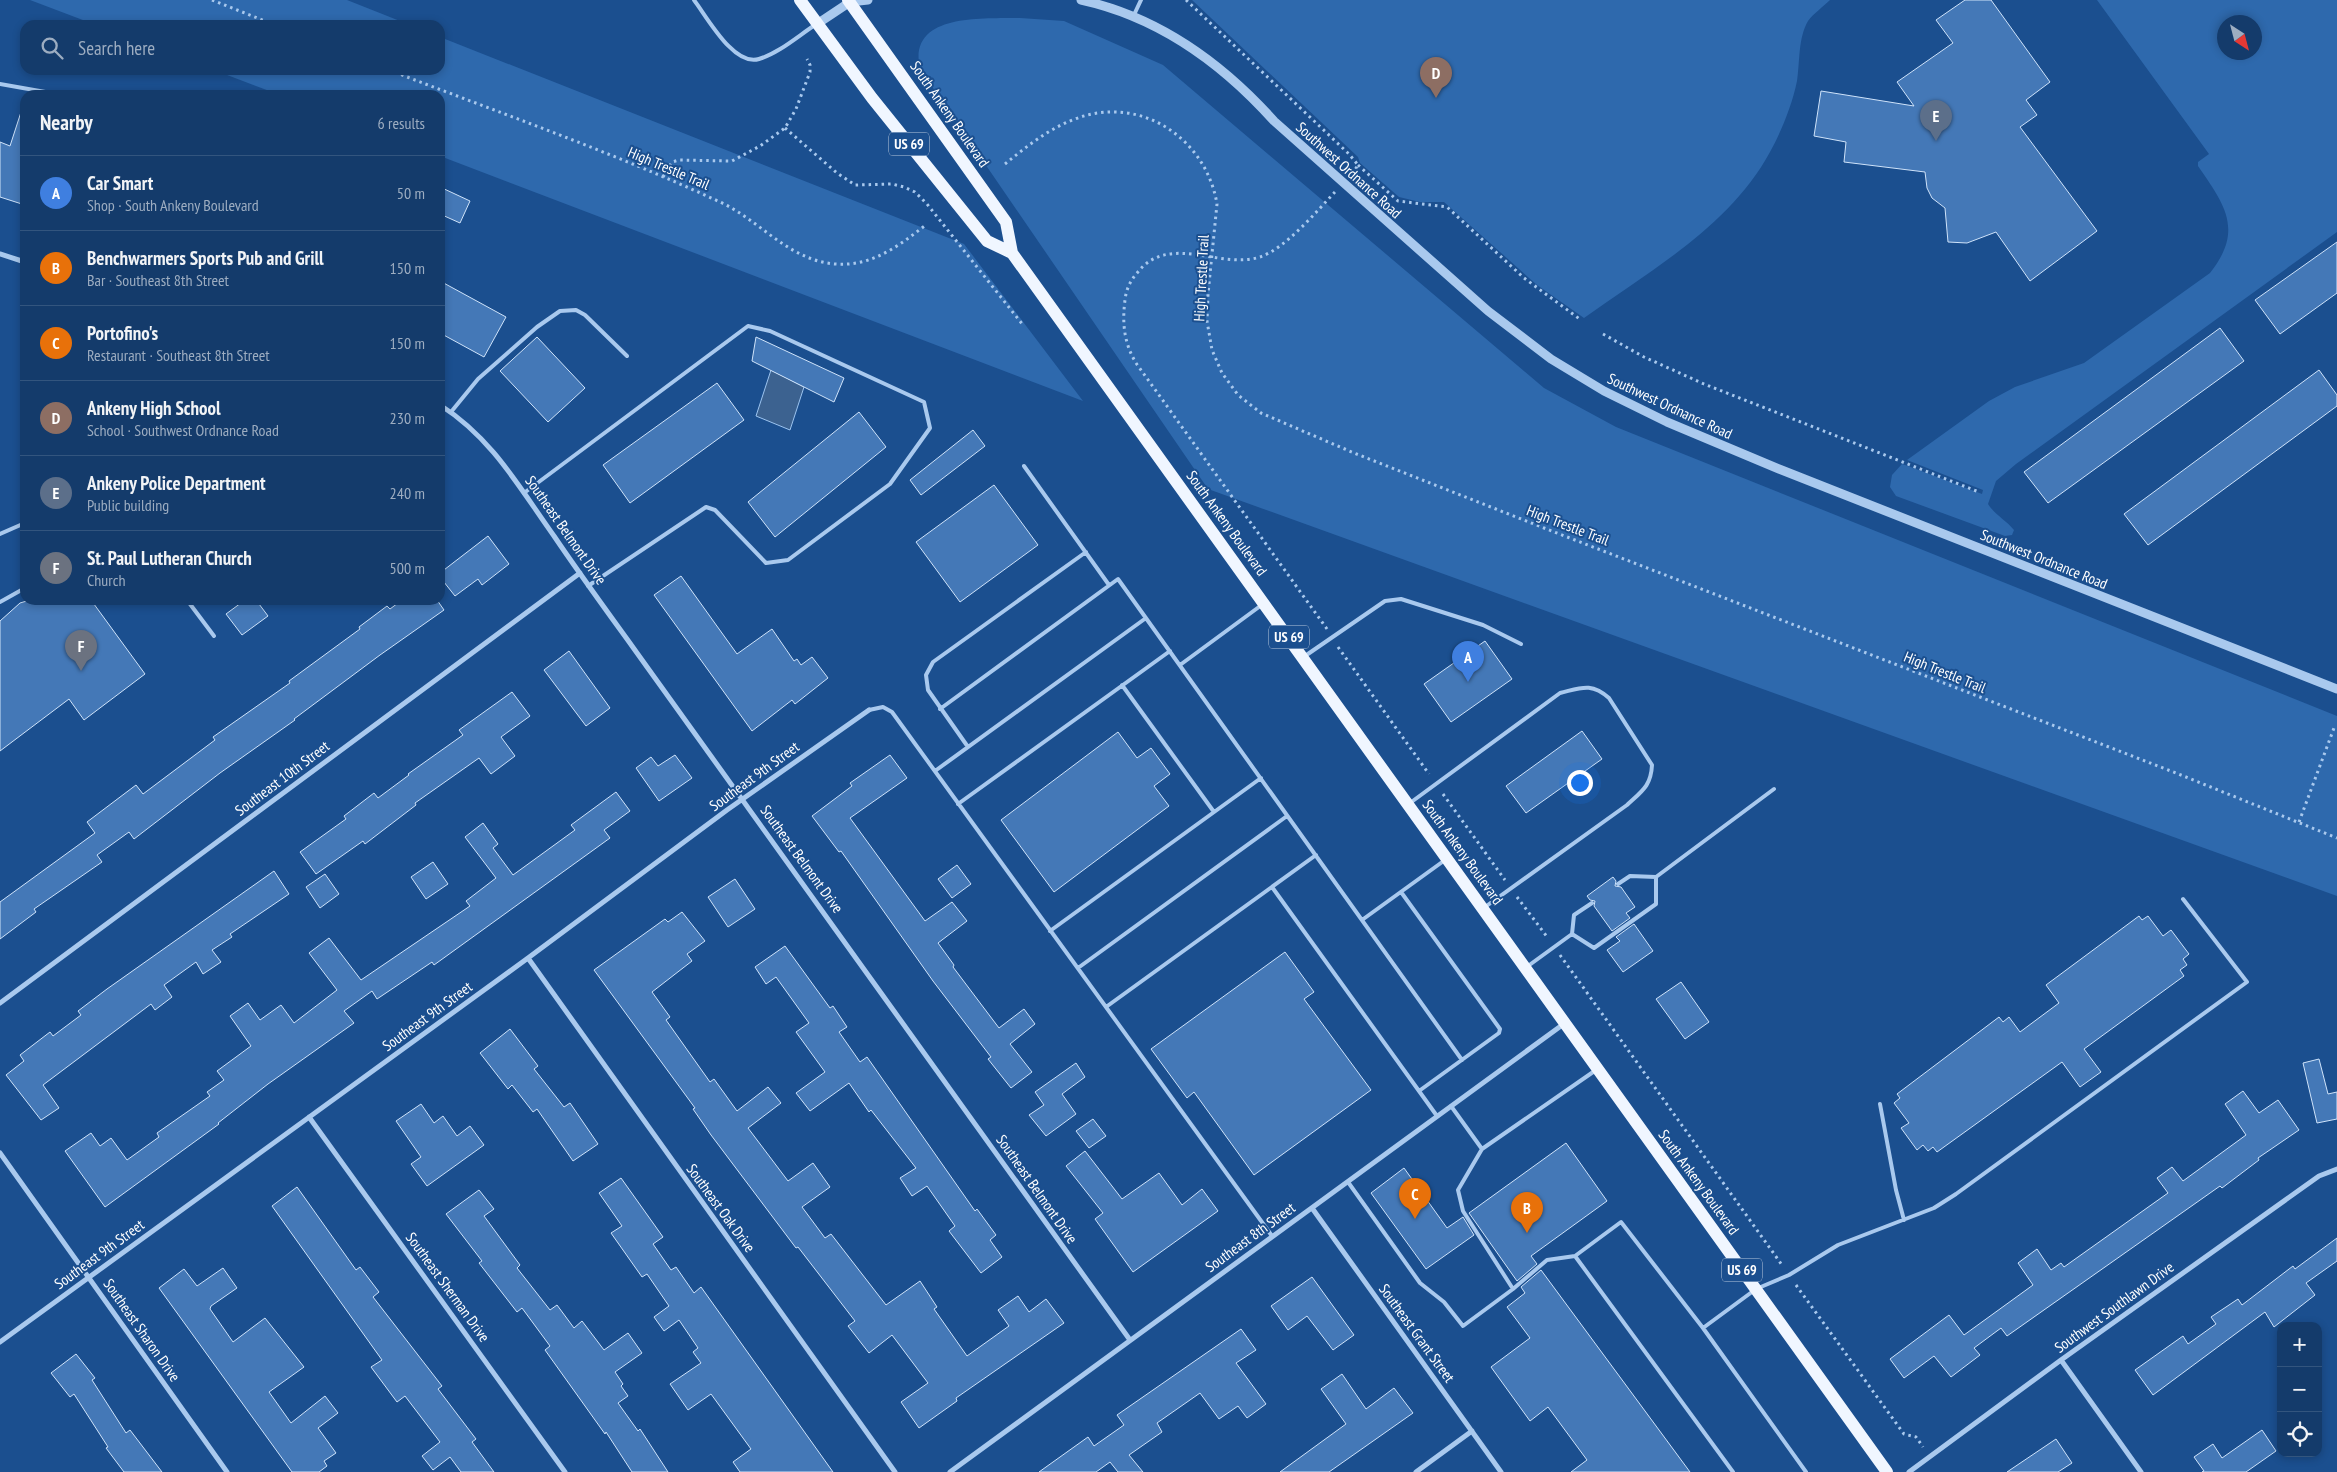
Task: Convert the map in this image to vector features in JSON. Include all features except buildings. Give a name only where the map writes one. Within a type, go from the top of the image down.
[{"type":"main road","name":"South Ankeny Boulevard","points":[[800,0],[872,98],[987,241],[1012,253]]},
{"type":"main road","name":"South Ankeny Boulevard","points":[[849,1],[1006,222],[1012,253],[1887,1472]]},
{"type":"street","points":[[817,24],[849,1],[868,0]]},
{"type":"street","name":"Southwest Ordnance Road","points":[[1081,0],[1133,17],[1161,29],[1192,47],[1222,69],[1274,121],[1488,311],[1576,375],[1659,418],[1778,468],[2337,689]]},
{"type":"street","points":[[0,254],[20,260]]},
{"type":"street","name":"Southeast Belmont Drive","points":[[445,408],[489,444],[588,586],[743,799],[1130,1340]]},
{"type":"street","name":"Southeast 10th Street","points":[[0,1004],[580,573]]},
{"type":"street","name":"Southeast 9th Street","points":[[0,1342],[528,958],[743,799],[869,710]]},
{"type":"street","name":"Southeast Oak Drive","points":[[528,958],[895,1472]]},
{"type":"street","name":"Southeast 8th Street","points":[[950,1472],[1565,1022]]},
{"type":"street","name":"Southeast Sherman Drive","points":[[309,1117],[565,1472]]},
{"type":"street","name":"Southeast Sharon Drive","points":[[0,1154],[227,1472]]},
{"type":"street","name":"Southwest Southlawn Drive","points":[[1909,1472],[2061,1360],[2319,1176],[2337,1169]]},
{"type":"street","name":"Southeast Grant Street","points":[[1312,1208],[1501,1472]]},
{"type":"street","points":[[2061,1360],[2141,1472]]},
{"type":"street","points":[[1416,1472],[1472,1431]]},
{"type":"lane","points":[[694,0],[720,37],[744,58],[757,60],[769,55],[817,24]]},
{"type":"lane","points":[[1133,17],[1140,0]]},
{"type":"lane","points":[[0,84],[34,90]]},
{"type":"lane","points":[[451,412],[478,379],[537,327],[560,311],[576,310],[585,315],[627,356]]},
{"type":"lane","points":[[524,494],[748,326],[770,330],[924,402],[930,428],[890,484],[788,560],[766,563],[715,510],[706,507],[588,586]]},
{"type":"lane","points":[[1024,466],[1109,585]]},
{"type":"lane","points":[[0,534],[20,525]]},
{"type":"lane","points":[[968,747],[928,690],[926,675],[933,662],[1086,552]]},
{"type":"lane","points":[[940,709],[1118,578],[1462,1060]]},
{"type":"lane","points":[[0,602],[20,591]]},
{"type":"lane","points":[[1303,657],[1385,602],[1401,599],[1483,625],[1521,644]]},
{"type":"lane","points":[[1180,665],[1265,603]]},
{"type":"lane","points":[[191,605],[214,636]]},
{"type":"lane","points":[[934,771],[1146,618]]},
{"type":"lane","points":[[958,804],[1170,651]]},
{"type":"lane","points":[[1122,685],[1214,812]]},
{"type":"lane","points":[[1408,804],[1560,693],[1588,686],[1600,690],[1609,698],[1652,765],[1651,778],[1645,789],[1484,908]]},
{"type":"lane","points":[[869,710],[883,707],[892,712],[1272,1236]]},
{"type":"lane","points":[[1050,931],[1260,778]]},
{"type":"lane","points":[[1618,884],[1630,876],[1656,877],[1774,790]]},
{"type":"lane","points":[[1078,968],[1287,816]]},
{"type":"lane","points":[[1106,1007],[1316,855]]},
{"type":"lane","points":[[1362,920],[1448,858]]},
{"type":"lane","points":[[1572,934],[1594,948],[1656,904],[1656,877]]},
{"type":"lane","points":[[1272,887],[1437,1116]]},
{"type":"lane","points":[[1401,892],[1500,1028],[1499,1033],[1419,1091]]},
{"type":"lane","points":[[1703,1328],[1756,1289],[1789,1275],[1838,1245],[1934,1208],[1956,1194],[2247,982],[2183,899]]},
{"type":"lane","points":[[1526,968],[1572,934],[1574,915],[1592,903]]},
{"type":"lane","points":[[1513,1289],[1463,1211],[1458,1190],[1482,1148],[1598,1068]]},
{"type":"lane","points":[[1880,1104],[1896,1190],[1904,1220]]},
{"type":"lane","points":[[1451,1106],[1482,1148]]},
{"type":"lane","points":[[1348,1182],[1420,1283],[1444,1302],[1463,1326],[1548,1260],[1574,1256],[1621,1222],[1703,1328],[1806,1472]]},
{"type":"lane","points":[[1574,1256],[1733,1472]]},
{"type":"path","points":[[212,0],[262,20]]},
{"type":"path","points":[[1186,0],[1398,201],[1447,207],[1524,278],[1581,320]]},
{"type":"path","points":[[663,177],[672,162],[679,160],[732,161],[760,146],[785,128],[796,109],[810,72],[810,65],[807,59]]},
{"type":"path","name":"High Trestle Trail","points":[[402,75],[440,90]]},
{"type":"path","name":"High Trestle Trail","points":[[445,92],[663,177],[723,204],[790,250],[812,259],[835,264],[858,263],[883,255],[902,244],[927,224]]},
{"type":"path","name":"High Trestle Trail","points":[[1004,164],[1050,130],[1075,118],[1100,113],[1126,112],[1153,120],[1173,131],[1192,149],[1206,168],[1214,187],[1217,204],[1207,322],[1212,350],[1222,373],[1238,395],[1261,413],[1354,453],[2337,838]]},
{"type":"path","points":[[785,128],[855,186],[892,184],[915,192],[927,204],[1023,325]]},
{"type":"path","points":[[1352,176],[1358,165]]},
{"type":"path","points":[[1337,190],[1296,230],[1262,256],[1237,260],[1182,252],[1168,253],[1154,258],[1141,268],[1131,280],[1126,294],[1124,311],[1125,340],[1129,351],[1194,442],[1216,477],[1323,622],[1332,638],[1904,1434],[1916,1437],[1930,1457]]},
{"type":"path","points":[[1603,334],[1644,357],[1704,384],[1979,492]]},
{"type":"path","points":[[2299,822],[2334,728],[2337,729]]},
{"type":"shaded area","points":[[30,0],[347,0],[397,20],[83,20]]},
{"type":"shaded area","points":[[1192,0],[1830,0],[1808,21],[1802,35],[1797,81],[1789,108],[1770,152],[1753,178],[1733,202],[1687,245],[1584,318],[1537,285],[1444,202],[1420,202],[1399,197],[1360,163],[1358,157]]},
{"type":"shaded area","points":[[2097,0],[2337,0],[2337,232],[2016,464],[1996,481],[1988,504],[2014,530],[2012,535],[2005,536],[1896,496],[1890,487],[1892,475],[1902,464],[1982,494],[1983,490],[1907,460],[1989,401],[2015,387],[2084,363],[2210,273],[2220,258],[2226,244],[2227,218],[2223,206],[2198,166],[2198,162],[2209,154]]},
{"type":"shaded area","points":[[988,18],[1064,21],[1163,65],[1544,388],[1616,427],[2337,716],[2337,896],[1208,489],[920,69],[919,50],[925,37],[937,28],[952,22]]},
{"type":"shaded area","points":[[445,39],[964,244],[1083,401],[445,158],[445,90],[267,90],[227,75],[445,75]]},
{"type":"shaded area","points":[[771,370],[804,387],[790,430],[756,416]]},
{"type":"place","name":"Ankeny High School","points":[[1436,98]]},
{"type":"place","name":"Ankeny Police Department","points":[[1936,141]]},
{"type":"place","name":"St. Paul Lutheran Church","points":[[81,671]]},
{"type":"place","name":"Car Smart","points":[[1468,682]]},
{"type":"place","name":"Portofino's","points":[[1415,1219]]},
{"type":"place","name":"Benchwarmers Sports Pub and Grill","points":[[1527,1233]]}]
